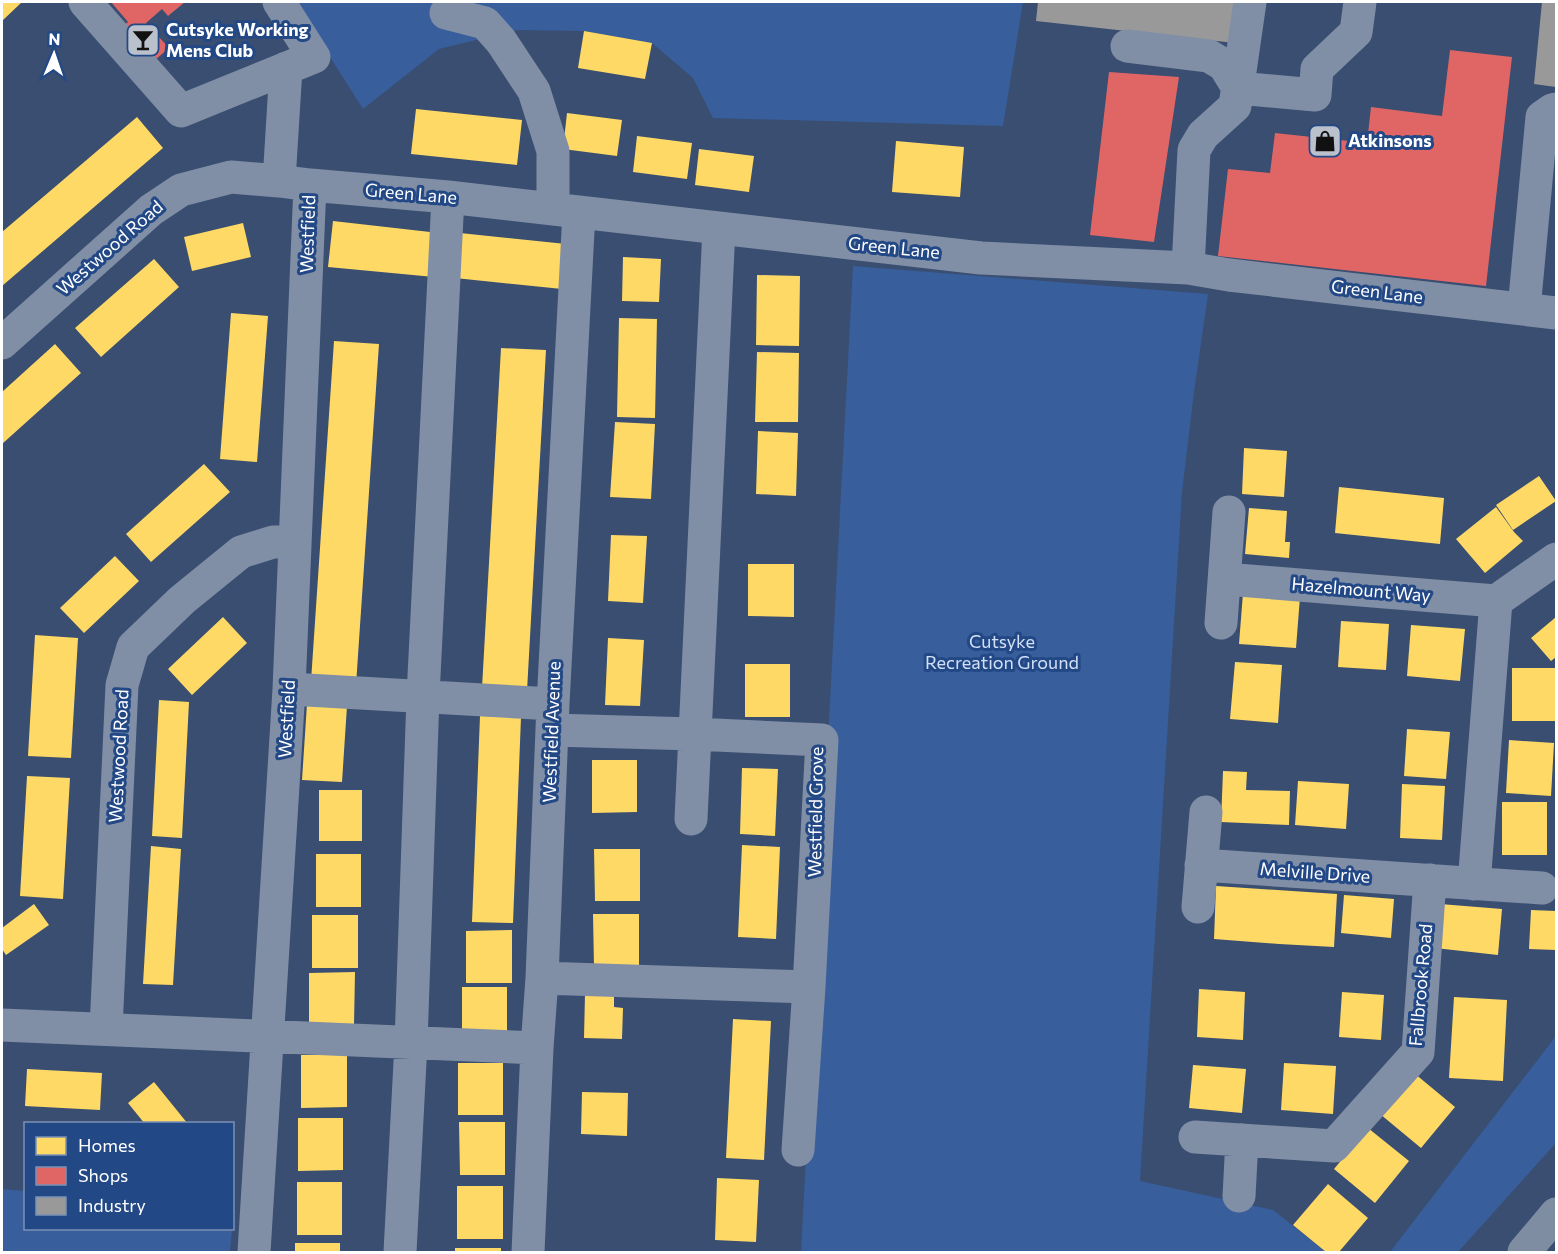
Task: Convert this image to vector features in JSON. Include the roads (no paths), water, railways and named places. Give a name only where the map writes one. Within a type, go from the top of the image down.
[{"type":"main road","points":[[1524,1252],[1557,1214]]},
{"type":"street","points":[[85,2],[181,111],[314,57],[279,2]]},
{"type":"street","points":[[1188,268],[1194,150],[1203,135],[1235,106],[1250,2]]},
{"type":"street","points":[[1238,88],[1315,95],[1317,69],[1356,32],[1360,2]]},
{"type":"street","name":"Westfield Avenue","points":[[446,14],[485,23],[501,41],[534,91],[553,151],[566,211],[552,717],[528,1252]]},
{"type":"street","points":[[1127,46],[1209,56],[1224,65],[1238,88]]},
{"type":"street","name":"Westfield","points":[[254,1252],[289,689],[295,542],[295,183],[286,68]]},
{"type":"street","points":[[1524,309],[1542,117],[1557,109]]},
{"type":"street","name":"Green Lane","points":[[231,177],[448,197],[981,258],[1188,268],[1229,275],[1557,313]]},
{"type":"street","name":"Westwood Road","points":[[2,343],[151,210],[181,190],[231,177]]},
{"type":"street","points":[[400,1252],[411,1043],[423,696],[448,197]]},
{"type":"street","points":[[691,819],[718,228]]},
{"type":"street","points":[[1221,623],[1229,512]]},
{"type":"street","name":"Westwood Road","points":[[106,1029],[122,686],[133,647],[182,600],[241,552],[273,542],[295,542]]},
{"type":"street","points":[[1474,884],[1496,601],[1557,559]]},
{"type":"street","name":"Hazelmount Way","points":[[1225,579],[1496,601]]},
{"type":"street","name":"Westfield Grove","points":[[289,689],[423,696],[552,717],[694,734],[822,740],[798,1150]]},
{"type":"street","points":[[1198,907],[1206,812]]},
{"type":"street","name":"Melville Drive","points":[[1201,865],[1430,880]]},
{"type":"street","points":[[1430,880],[1542,888]]},
{"type":"street","name":"Fallbrook Road","points":[[1196,1137],[1334,1146],[1418,1052],[1430,880]]},
{"type":"street","points":[[542,978],[809,987]]},
{"type":"street","points":[[2,1025],[537,1048]]},
{"type":"street","points":[[1239,1196],[1242,1140]]},
{"type":"place","name":"Cutsyke Working Mens Club","points":[[143,40]]},
{"type":"place","name":"Atkinsons","points":[[1325,141]]},
{"type":"park label","name":"Cutsyke Recreation Ground","points":[[1002,652]]}]
